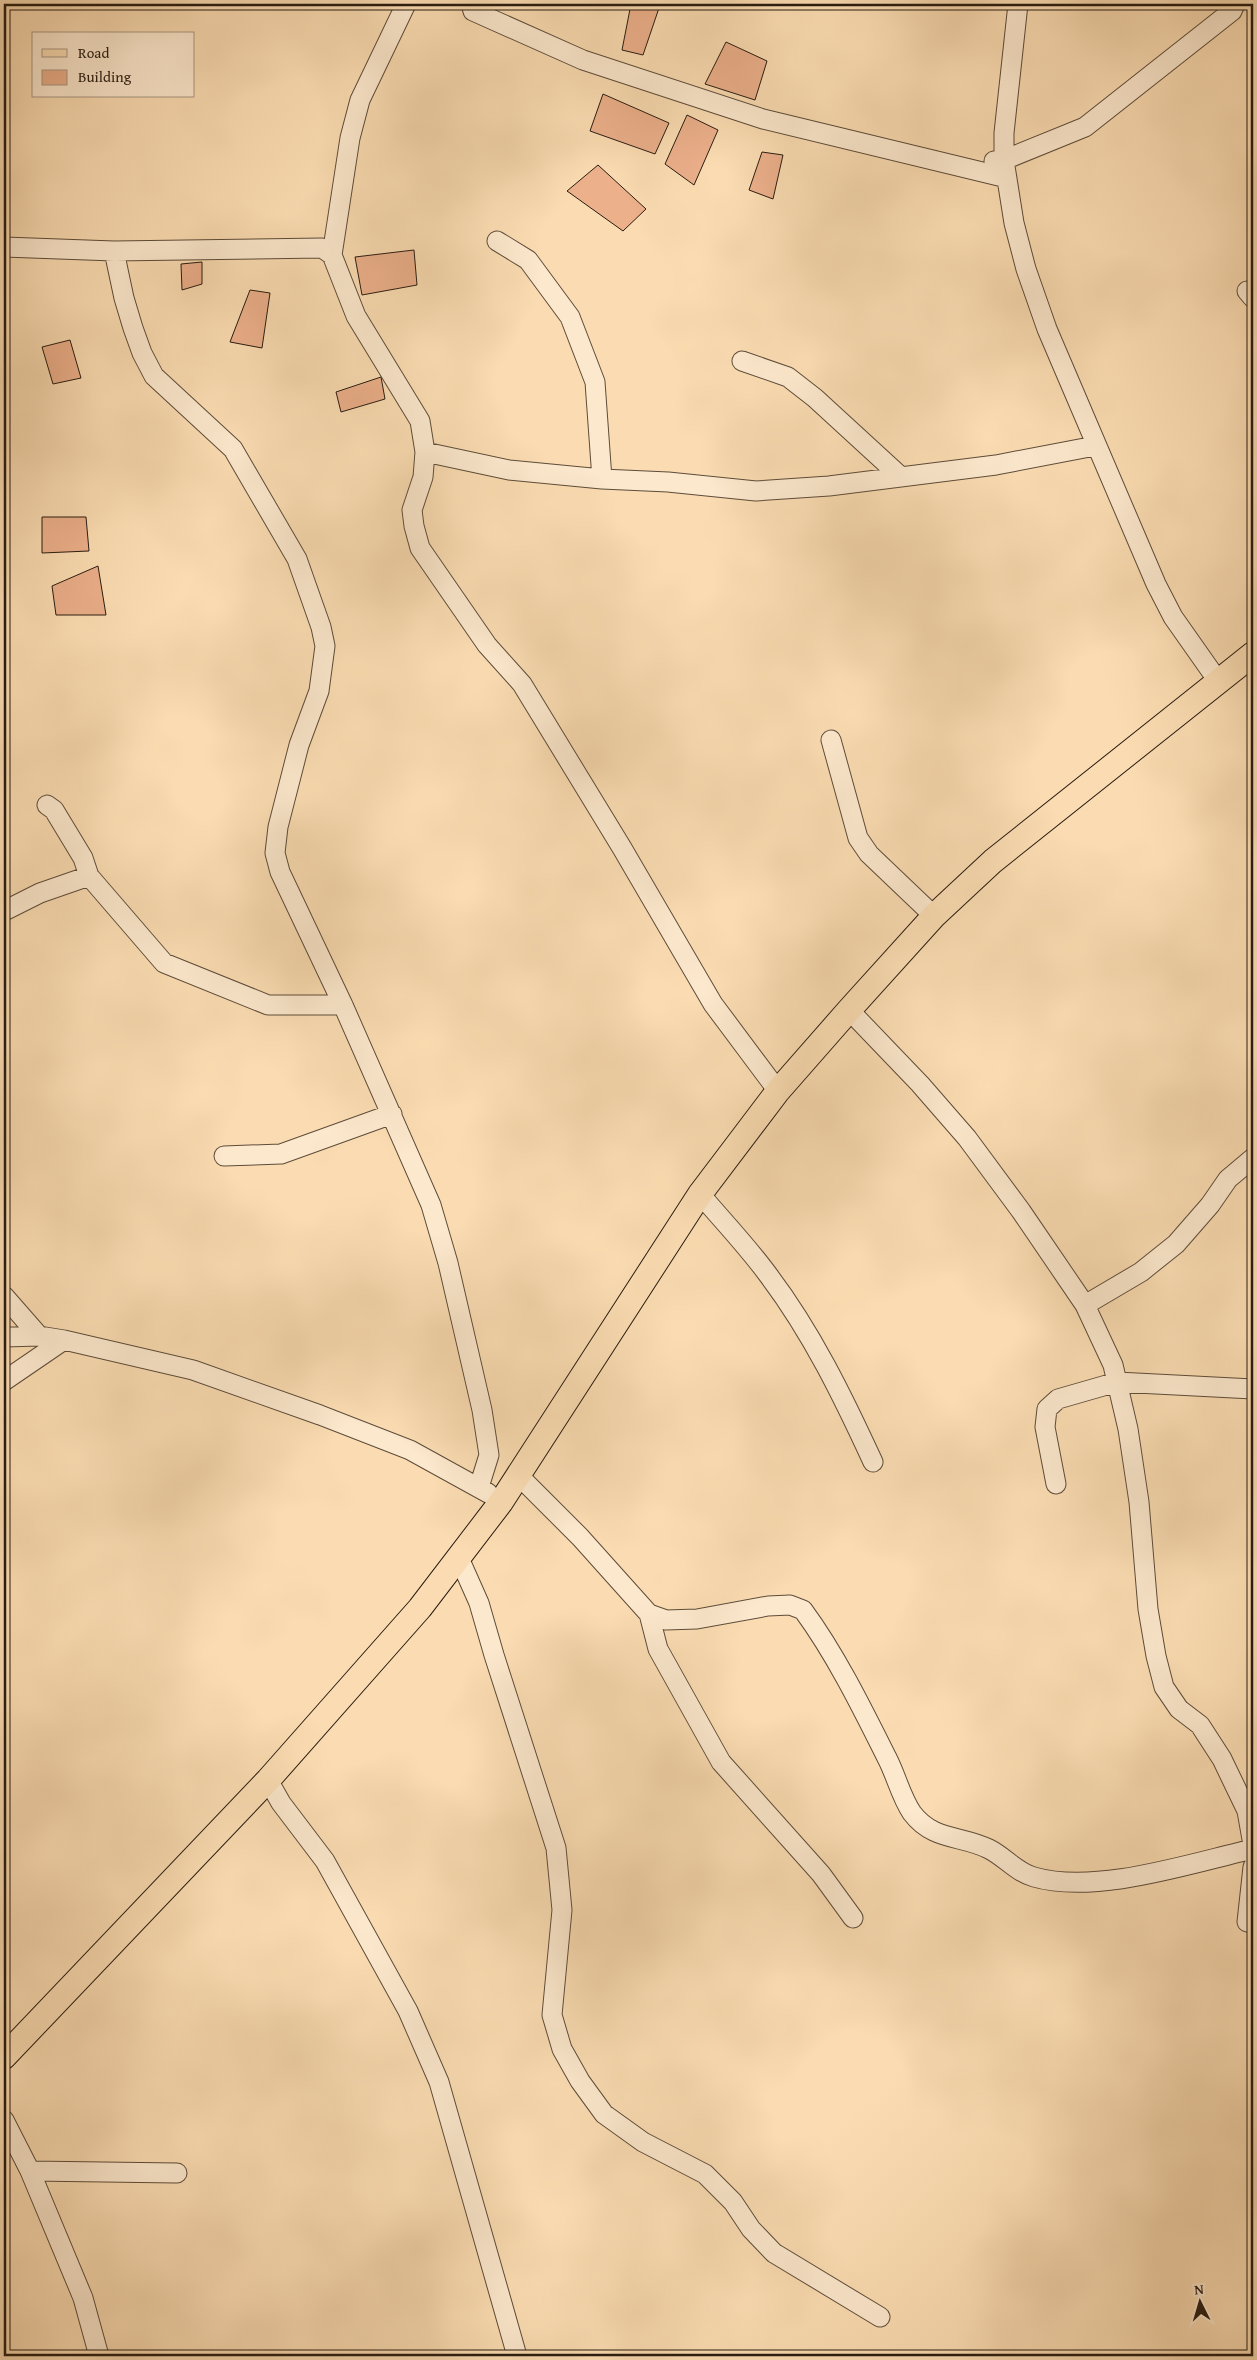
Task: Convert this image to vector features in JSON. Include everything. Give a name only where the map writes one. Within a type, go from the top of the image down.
[{"type":"main road","points":[[4,2057],[268,1780],[420,1608],[501,1502],[700,1194],[778,1091],[849,1010],[934,916],[993,861],[1253,654]]},
{"type":"street","points":[[332,256],[350,138],[360,100],[406,4]]},
{"type":"street","points":[[471,4],[473,11],[583,60],[763,120],[950,164],[1006,169],[1086,127],[1232,11],[1235,4]]},
{"type":"street","points":[[1018,4],[1004,133],[1006,169],[1014,223],[1026,269],[1047,329],[1095,446],[1165,600],[1173,617],[1218,681]]},
{"type":"street","points":[[496,240],[528,260],[570,316],[595,382],[602,479]]},
{"type":"street","points":[[4,247],[114,251],[322,248],[332,256],[356,316],[420,421],[426,452],[423,477],[412,510],[420,548],[487,645],[522,684],[622,848],[713,1004],[778,1091]]},
{"type":"street","points":[[114,251],[124,298],[133,328],[154,376],[233,449],[297,559],[321,627],[325,646],[324,668],[319,691],[299,745],[278,828],[275,853],[280,872],[343,1005],[432,1205],[448,1263],[482,1410],[489,1455],[479,1487]]},
{"type":"street","points":[[742,361],[788,377],[815,398],[900,476]]},
{"type":"street","points":[[426,452],[500,468],[602,479],[668,482],[756,491],[829,486],[996,465],[1095,446]]},
{"type":"street","points":[[831,740],[858,838],[869,854],[934,916]]},
{"type":"street","points":[[47,805],[54,810],[83,858],[89,876],[164,963],[268,1005],[343,1005]]},
{"type":"street","points":[[4,910],[40,892],[89,876]]},
{"type":"street","points":[[849,1010],[920,1084],[967,1138],[1021,1211],[1085,1305],[1112,1364],[1128,1429],[1138,1502],[1148,1609],[1156,1656],[1164,1687],[1179,1709],[1200,1725],[1222,1758],[1247,1812],[1253,1845]]},
{"type":"street","points":[[224,1156],[281,1154],[392,1114]]},
{"type":"street","points":[[1085,1305],[1141,1272],[1176,1244],[1210,1205],[1228,1179],[1253,1158]]},
{"type":"street","points":[[700,1194],[769,1275],[802,1324],[842,1395],[873,1462]]},
{"type":"street","points":[[4,1296],[39,1336]]},
{"type":"street","points":[[4,1337],[39,1336],[64,1340],[193,1370],[293,1405],[410,1450],[479,1487],[501,1502]]},
{"type":"street","points":[[4,1381],[64,1340]]},
{"type":"street","points":[[1056,1484],[1045,1427],[1047,1409],[1058,1399],[1117,1382],[1253,1389]]},
{"type":"street","points":[[518,1476],[580,1538],[649,1614],[658,1649],[721,1762],[821,1874],[853,1918]]},
{"type":"street","points":[[459,1558],[479,1603],[556,1848],[562,1910],[552,2015],[562,2049],[580,2081],[604,2114],[644,2142],[704,2174],[733,2202],[751,2229],[774,2253],[880,2317]]},
{"type":"street","points":[[649,1614],[666,1620],[697,1619],[768,1606],[790,1605],[803,1610],[834,1660],[887,1758],[911,1811],[920,1821],[937,1834],[990,1849],[1016,1870],[1033,1877],[1062,1881],[1125,1878],[1253,1850]]},
{"type":"street","points":[[268,1780],[281,1803],[326,1861],[408,2011],[439,2082],[517,2356]]},
{"type":"street","points":[[1247,1922],[1253,1867]]},
{"type":"street","points":[[4,2120],[30,2171],[83,2298],[99,2356]]},
{"type":"street","points":[[30,2171],[178,2173]]},
{"type":"building","points":[[631,4],[660,5],[643,55],[622,50]]},
{"type":"building","points":[[726,42],[767,61],[755,100],[705,84]]},
{"type":"building","points":[[603,94],[669,123],[655,154],[590,131]]},
{"type":"building","points":[[687,115],[718,130],[694,185],[665,164]]},
{"type":"building","points":[[762,152],[783,155],[773,199],[749,190]]},
{"type":"building","points":[[598,165],[646,209],[623,231],[567,191]]},
{"type":"building","points":[[414,250],[417,285],[362,295],[355,257]]},
{"type":"building","points":[[202,262],[202,284],[182,290],[181,264]]},
{"type":"building","points":[[250,290],[270,293],[262,348],[230,342]]},
{"type":"building","points":[[70,340],[81,378],[53,384],[42,347]]},
{"type":"building","points":[[381,377],[385,399],[341,412],[336,392]]},
{"type":"building","points":[[42,517],[86,517],[89,551],[42,553]]},
{"type":"building","points":[[98,566],[106,615],[56,615],[52,586]]}]
